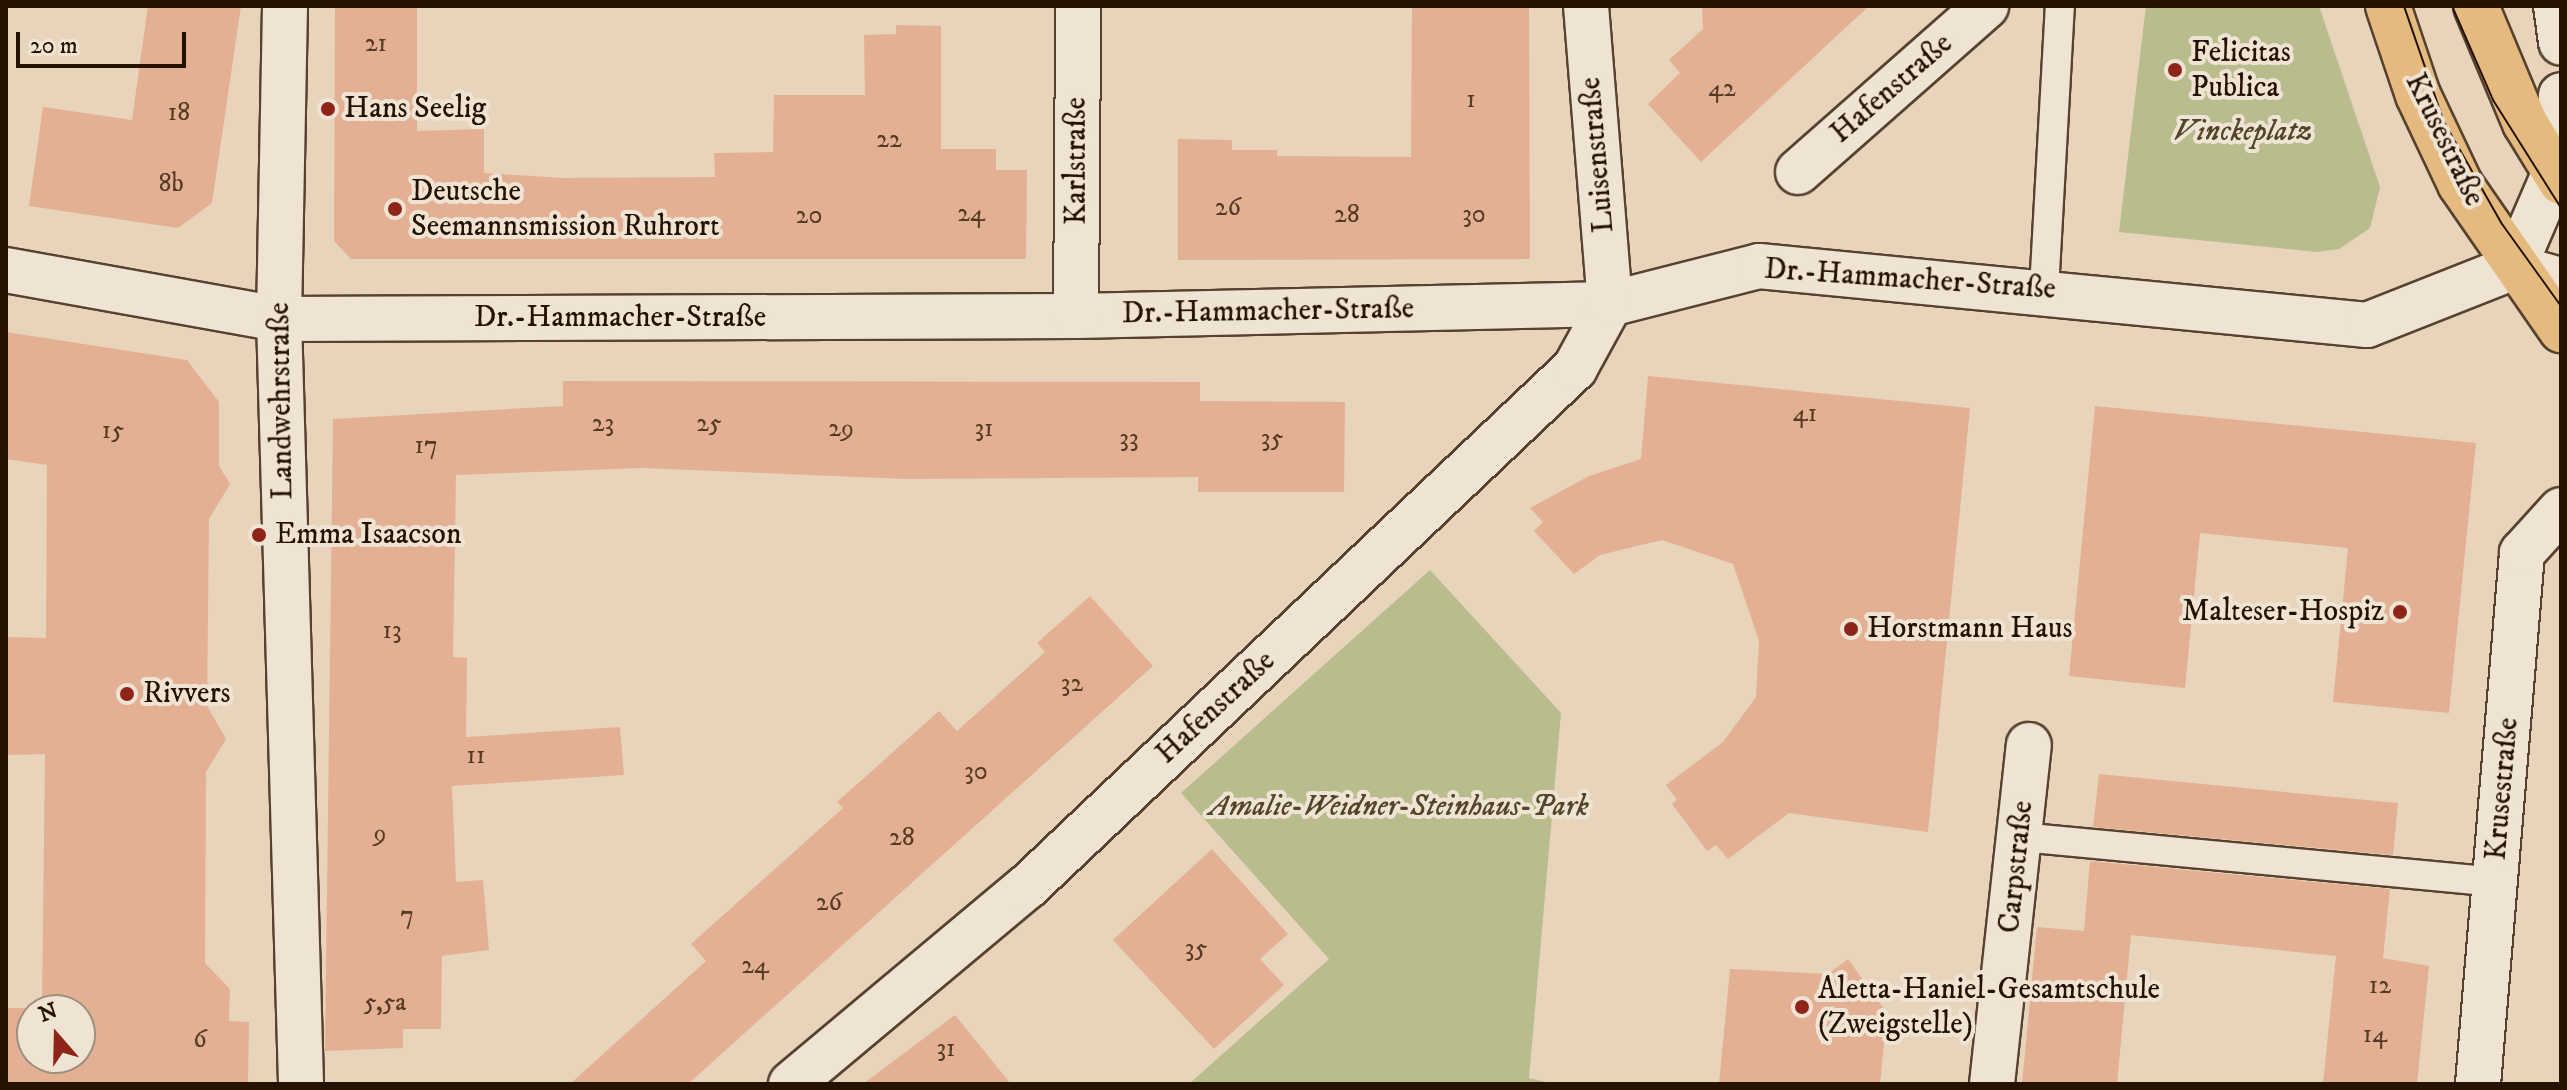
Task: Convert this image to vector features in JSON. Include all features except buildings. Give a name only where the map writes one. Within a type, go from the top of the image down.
[{"type":"main road","name":"Krusestraße","points":[[2388,6],[2418,95],[2460,184],[2514,267],[2561,330]]},
{"type":"main road","points":[[2476,6],[2558,178]]},
{"type":"street","name":"Landwehrstraße","points":[[285,6],[279,319],[301,1084]]},
{"type":"street","name":"Karlstraße","points":[[1076,316],[1078,6]]},
{"type":"street","name":"Luisenstraße","points":[[1586,6],[1610,304]]},
{"type":"street","name":"Hafenstraße","points":[[1798,172],[1986,6]]},
{"type":"street","points":[[2556,6],[2561,43]]},
{"type":"street","points":[[2561,95],[2558,178],[2514,267],[2561,280]]},
{"type":"street","name":"Dr.-Hammacher-Straße","points":[[6,270],[279,319],[1076,316],[1610,304],[1759,266],[2044,290],[2367,325],[2514,267]]},
{"type":"street","name":"Hafenstraße","points":[[791,1084],[1027,887],[1575,368],[1610,304]]},
{"type":"street","name":"Krusestraße","points":[[2478,1084],[2522,553],[2561,510]]},
{"type":"street","name":"Carpstraße","points":[[1992,1084],[2029,745]]},
{"type":"lane","points":[[2044,290],[2060,6]]},
{"type":"lane","points":[[2020,837],[2496,882]]},
{"type":"green space","name":"Vinckeplatz","points":[[2146,6],[2319,6],[2380,187],[2370,228],[2339,249],[2317,252],[2119,232]]},
{"type":"green space","name":"Amalie-Weidner-Steinhaus-Park","points":[[1430,570],[1561,713],[1529,1078],[1555,1084],[1189,1084],[1329,959],[1181,793]]},
{"type":"tram line","points":[[2404,6],[2444,122],[2502,224],[2561,306]]},
{"type":"tram line","points":[[2452,6],[2493,100],[2561,208]]},
{"type":"place","name":"Felicitas Publica","points":[[2175,70]]},
{"type":"place","name":"Hans Seelig","points":[[328,109]]},
{"type":"place","name":"Deutsche Seemannsmission Ruhrort","points":[[395,209]]},
{"type":"place","name":"Emma Isaacson","points":[[259,535]]},
{"type":"place","name":"Malteser-Hospiz","points":[[2400,612]]},
{"type":"place","name":"Horstmann Haus","points":[[1851,629]]},
{"type":"place","name":"Rivvers","points":[[127,694]]},
{"type":"place","name":"Aletta-Haniel-Gesamtschule (Zweigstelle)","points":[[1802,1007]]}]
